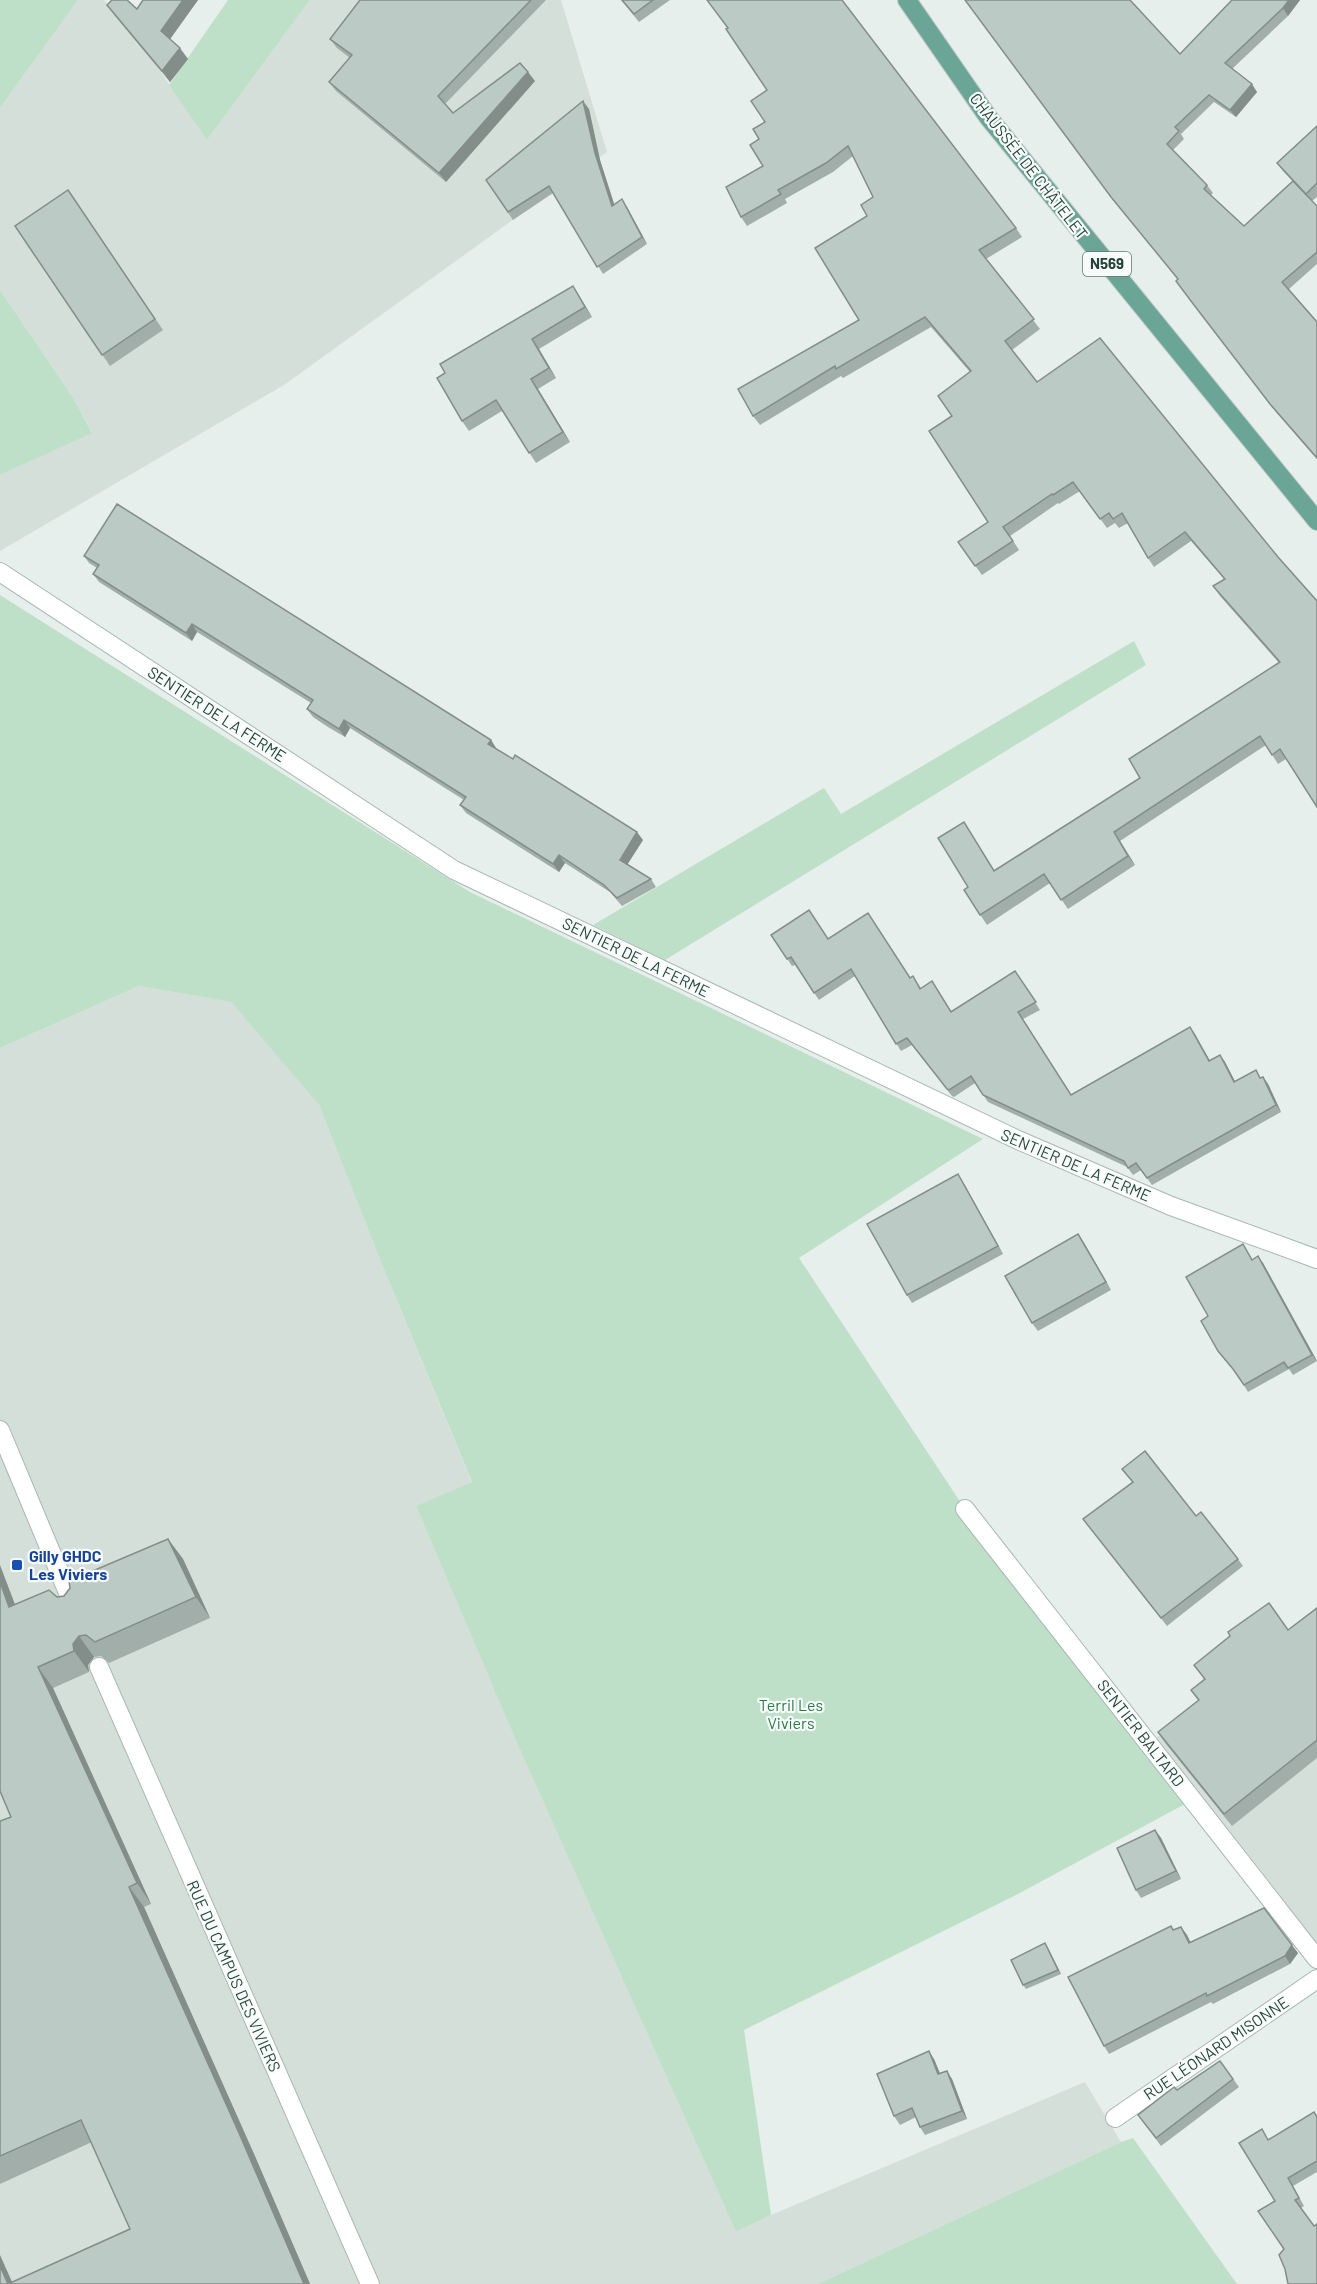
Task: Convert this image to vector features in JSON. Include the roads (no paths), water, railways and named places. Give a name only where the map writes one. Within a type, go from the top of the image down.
[{"type":"main road","name":"CHAUSSÉE DE CHÂTELET","points":[[908,0],[988,117],[1317,521]]},
{"type":"street","name":"SENTIER DE LA FERME","points":[[0,572],[454,870],[1018,1140],[1171,1206],[1317,1259]]},
{"type":"street","points":[[0,1430],[74,1606]]},
{"type":"street","name":"SENTIER BALTARD","points":[[964,1509],[1317,1959]]},
{"type":"street","name":"RUE DU CAMPUS DES VIVIERS","points":[[99,1667],[370,2284]]},
{"type":"street","name":"RUE LÉONARD MISONNE","points":[[1115,2118],[1317,1979]]},
{"type":"place","name":"Gilly GHDC Les Viviers","points":[[17,1565]]},
{"type":"park label","name":"Terril Les Viviers","points":[[791,1714]]}]
